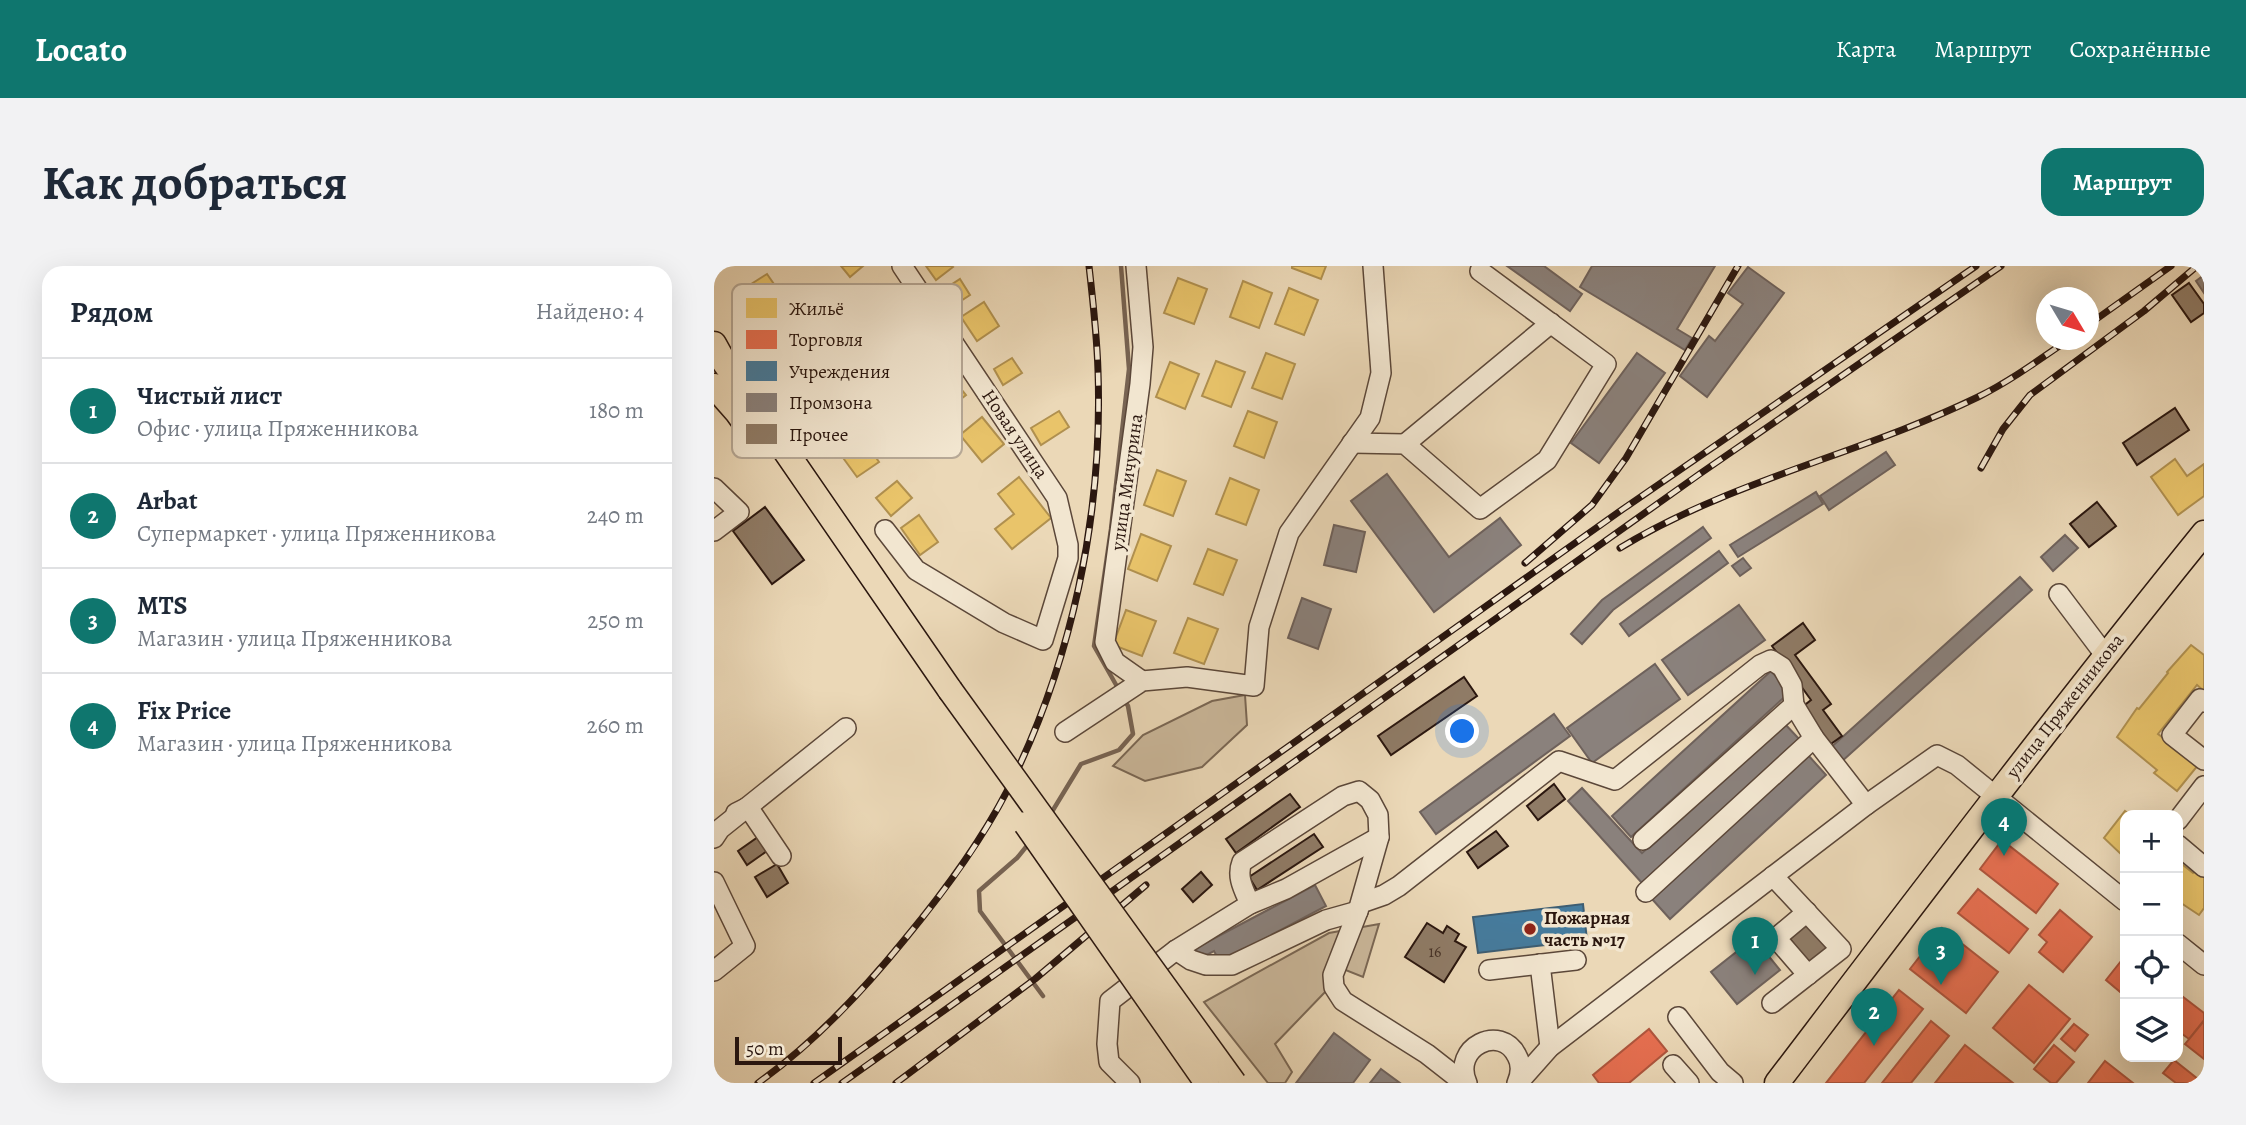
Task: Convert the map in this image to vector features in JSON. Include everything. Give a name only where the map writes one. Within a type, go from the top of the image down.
[{"type":"main road","points":[[714,344],[732,376]]},
{"type":"main road","points":[[714,386],[732,406]]},
{"type":"main road","points":[[771,458],[1234,1083]]},
{"type":"main road","points":[[787,458],[1207,1083]]},
{"type":"main road","name":"улица Пряженникова","points":[[1794,1083],[2105,655],[2204,533]]},
{"type":"main road","name":"улица Пряженникова","points":[[1777,1083],[2000,800],[2204,553]]},
{"type":"street","name":"Новая улица","points":[[902,266],[914,284]]},
{"type":"street","name":"улица Мичурина","points":[[1136,266],[1143,347],[1140,384],[1105,642],[1115,662],[1142,681]]},
{"type":"street","points":[[1065,732],[1142,681],[1187,677],[1254,687],[1259,627],[1289,533],[1370,418],[1381,373],[1373,266]]},
{"type":"street","points":[[1352,443],[1405,444],[1480,509],[1547,460],[1606,364],[1480,271]]},
{"type":"street","points":[[1405,444],[1551,323]]},
{"type":"street","name":"Новая улица","points":[[885,530],[916,570],[1004,623],[1043,640],[1068,558],[1068,545],[1057,498],[962,356]]},
{"type":"street","points":[[714,488],[739,512],[714,531]]},
{"type":"street","points":[[2059,594],[2105,655]]},
{"type":"street","points":[[1176,950],[1191,960],[1206,965],[1232,965],[1326,920],[1360,907],[1399,886],[1559,761],[1615,780],[1760,665],[1771,660],[1782,667],[1792,685],[1794,705],[1814,738],[1866,805]]},
{"type":"street","points":[[2204,702],[2200,699],[2172,735],[2204,761]]},
{"type":"street","points":[[1643,840],[1794,705]]},
{"type":"street","points":[[714,838],[720,829],[846,728]]},
{"type":"street","points":[[1646,892],[1814,738]]},
{"type":"street","points":[[1517,1083],[1549,1047],[1866,805],[1937,755],[1957,765],[2120,897]]},
{"type":"street","points":[[2183,813],[2204,786]]},
{"type":"street","points":[[1251,904],[1238,871],[1242,862],[1343,796],[1359,791],[1370,800],[1378,815],[1378,838],[1360,907],[1334,975],[1334,987],[1343,1001],[1427,1054],[1466,1083]]},
{"type":"street","points":[[714,823],[748,807]]},
{"type":"street","points":[[748,807],[781,856]]},
{"type":"street","points":[[1130,1083],[1108,1062],[1110,1001],[1176,950],[1251,904],[1286,889],[1378,838]]},
{"type":"street","points":[[2183,849],[2204,867]]},
{"type":"street","points":[[1772,1003],[1841,949],[1773,876]]},
{"type":"street","points":[[714,882],[745,946],[714,971]]},
{"type":"street","points":[[1807,912],[1776,938],[1808,975]]},
{"type":"street","points":[[2183,948],[2204,965]]},
{"type":"street","points":[[1489,970],[1576,960]]},
{"type":"street","points":[[1540,964],[1549,1047]]},
{"type":"street","points":[[1678,1017],[1720,1072],[1733,1083]]},
{"type":"street","points":[[1427,1054],[1474,1046],[1491,1040],[1508,1045],[1549,1047]]},
{"type":"street","points":[[1508,1045],[1519,1060],[1521,1069],[1517,1083]]},
{"type":"street","points":[[1466,1083],[1464,1061],[1474,1046]]},
{"type":"street","points":[[1673,1065],[1689,1083]]},
{"type":"shaded area","points":[[1245,695],[1247,725],[1202,767],[1145,781],[1113,766],[1143,735],[1212,701]]},
{"type":"shaded area","points":[[1379,924],[1363,977],[1328,963],[1326,991],[1275,1044],[1292,1072],[1285,1083],[1268,1083],[1204,1002],[1329,933]]},
{"type":"building: Жильё","points":[[841,266],[863,266],[850,277]]},
{"type":"building: Жильё","points":[[926,266],[952,266],[953,267],[936,280]]},
{"type":"building: Жильё","points":[[1292,266],[1326,266],[1321,279]]},
{"type":"building: Жильё","points":[[767,274],[774,284],[751,284]]},
{"type":"building: Жильё","points":[[1178,278],[1207,289],[1194,324],[1164,313]]},
{"type":"building: Жильё","points":[[960,279],[970,295],[962,300],[962,284],[952,284]]},
{"type":"building: Жильё","points":[[1243,281],[1272,293],[1259,328],[1230,317]]},
{"type":"building: Жильё","points":[[1289,288],[1318,300],[1304,335],[1275,324]]},
{"type":"building: Жильё","points":[[984,302],[999,326],[977,341],[962,316]]},
{"type":"building: Жильё","points":[[1266,353],[1295,364],[1282,399],[1252,388]]},
{"type":"building: Жильё","points":[[1012,358],[1022,373],[1003,385],[994,369]]},
{"type":"building: Жильё","points":[[1216,361],[1245,372],[1231,407],[1202,396]]},
{"type":"building: Жильё","points":[[1170,362],[1199,374],[1185,409],[1156,397]]},
{"type":"building: Жильё","points":[[1059,411],[1069,427],[1041,445],[1031,428]]},
{"type":"building: Жильё","points":[[1248,411],[1277,422],[1264,458],[1234,446]]},
{"type":"building: Жильё","points":[[982,417],[1004,444],[982,462],[962,437],[962,433]]},
{"type":"building: Жильё","points":[[843,458],[876,458],[879,462],[857,477]]},
{"type":"building: Жильё","points":[[2175,459],[2187,476],[2204,464],[2204,496],[2178,515],[2151,477]]},
{"type":"building: Жильё","points":[[1157,470],[1186,481],[1173,516],[1144,505]]},
{"type":"building: Жильё","points":[[1019,477],[1051,518],[1012,549],[995,529],[1014,514],[998,494]]},
{"type":"building: Жильё","points":[[1230,478],[1259,490],[1246,525],[1216,514]]},
{"type":"building: Жильё","points":[[897,481],[912,498],[891,516],[876,498]]},
{"type":"building: Жильё","points":[[919,515],[938,542],[920,555],[901,528]]},
{"type":"building: Жильё","points":[[1141,534],[1171,546],[1157,581],[1128,569]]},
{"type":"building: Жильё","points":[[1208,549],[1237,560],[1223,595],[1194,584]]},
{"type":"building: Жильё","points":[[1126,610],[1156,621],[1142,656],[1113,645]]},
{"type":"building: Жильё","points":[[1188,618],[1218,629],[1204,664],[1174,653]]},
{"type":"building: Жильё","points":[[2191,645],[2204,655],[2204,691],[2197,685],[2158,734],[2199,764],[2177,791],[2154,773],[2157,770],[2117,737],[2137,708],[2139,709]]},
{"type":"building: Жильё","points":[[2120,817],[2120,853],[2104,838]]},
{"type":"building: Жильё","points":[[2183,865],[2193,873],[2197,869],[2204,875],[2204,908],[2199,915],[2183,904]]},
{"type":"building: Торговля","points":[[2002,840],[2058,884],[2036,913],[1980,869]]},
{"type":"building: Торговля","points":[[1978,889],[2028,929],[2009,953],[1958,913]]},
{"type":"building: Торговля","points":[[2060,910],[2092,937],[2063,972],[2039,952],[2047,942],[2039,935]]},
{"type":"building: Торговля","points":[[1942,928],[1998,972],[1966,1013],[1910,969]]},
{"type":"building: Торговля","points":[[2120,962],[2120,992],[2106,980]]},
{"type":"building: Торговля","points":[[2029,985],[2070,1019],[2034,1063],[1993,1028]]},
{"type":"building: Торговля","points":[[1899,990],[1923,1009],[1864,1083],[1826,1083]]},
{"type":"building: Торговля","points":[[2183,997],[2204,1013],[2204,1020],[2189,1039],[2183,1035]]},
{"type":"building: Торговля","points":[[1931,1021],[1949,1036],[1911,1083],[1882,1083]]},
{"type":"building: Торговля","points":[[2204,1021],[2204,1059],[2185,1044]]},
{"type":"building: Торговля","points":[[2074,1024],[2088,1035],[2075,1051],[2061,1039]]},
{"type":"building: Торговля","points":[[1649,1029],[1667,1051],[1629,1083],[1599,1083],[1593,1075]]},
{"type":"building: Торговля","points":[[1965,1045],[2013,1083],[1935,1083]]},
{"type":"building: Торговля","points":[[2054,1045],[2074,1062],[2056,1083],[2051,1083],[2034,1069]]},
{"type":"building: Торговля","points":[[2105,1061],[2133,1083],[2088,1083]]},
{"type":"building: Торговля","points":[[2172,1062],[2177,1062],[2203,1083],[2176,1083],[2163,1073]]},
{"type":"building: Учреждения","name":"Пожарная часть №17","points":[[1583,904],[1587,940],[1478,953],[1473,917]]},
{"type":"building: Промзона","points":[[1507,266],[1544,266],[1582,294],[1570,311]]},
{"type":"building: Промзона","points":[[1592,266],[1715,266],[1677,329],[1692,338],[1685,350],[1580,287]]},
{"type":"building: Промзона","points":[[1748,267],[1784,293],[1707,397],[1680,376],[1709,336],[1715,341],[1743,304],[1728,293]]},
{"type":"building: Промзона","points":[[2204,275],[2204,293],[2196,281]]},
{"type":"building: Промзона","points":[[1637,353],[1665,373],[1599,463],[1571,443]]},
{"type":"building: Промзона","points":[[1886,452],[1895,465],[1829,510],[1820,496]]},
{"type":"building: Промзона","points":[[1387,474],[1449,557],[1500,518],[1521,545],[1434,612],[1351,501]]},
{"type":"building: Промзона","points":[[1816,492],[1823,504],[1738,557],[1730,545]]},
{"type":"building: Промзона","points":[[1334,525],[1365,532],[1356,572],[1324,565]]},
{"type":"building: Промзона","points":[[1703,527],[1711,538],[1613,610],[1582,644],[1571,634],[1602,600]]},
{"type":"building: Промзона","points":[[2065,535],[2078,548],[2053,571],[2041,557]]},
{"type":"building: Промзона","points":[[1719,551],[1728,563],[1629,636],[1620,624]]},
{"type":"building: Промзона","points":[[1743,558],[1751,568],[1740,576],[1732,566]]},
{"type":"building: Промзона","points":[[2020,577],[2032,590],[1840,763],[1828,750]]},
{"type":"building: Промзона","points":[[1302,598],[1331,609],[1318,649],[1288,638]]},
{"type":"building: Промзона","points":[[1739,605],[1765,640],[1688,695],[1662,660]]},
{"type":"building: Промзона","points":[[1655,664],[1680,699],[1592,763],[1567,728]]},
{"type":"building: Промзона","points":[[1771,671],[1790,692],[1631,837],[1612,816]]},
{"type":"building: Промзона","points":[[1554,714],[1570,736],[1436,834],[1420,812]]},
{"type":"building: Промзона","points":[[1784,723],[1800,740],[1642,883],[1568,801],[1582,788],[1642,853]]},
{"type":"building: Промзона","points":[[1808,755],[1826,775],[1670,919],[1652,899]]},
{"type":"building: Промзона","points":[[1315,885],[1326,906],[1220,962],[1214,951],[1199,959],[1194,949]]},
{"type":"building: Промзона","points":[[1754,938],[1780,970],[1737,1004],[1711,972]]},
{"type":"building: Промзона","points":[[1334,1033],[1370,1060],[1353,1083],[1296,1083]]},
{"type":"building: Промзона","points":[[1381,1069],[1400,1083],[1370,1083]]},
{"type":"building: Прочее","points":[[2189,283],[2204,304],[2204,313],[2191,322],[2172,295]]},
{"type":"building: Прочее","points":[[2175,408],[2189,430],[2137,465],[2123,443]]},
{"type":"building: Прочее","points":[[2097,502],[2116,526],[2089,547],[2070,524]]},
{"type":"building: Прочее","points":[[765,507],[804,560],[772,584],[733,531]]},
{"type":"building: Прочее","points":[[1803,623],[1815,640],[1795,655],[1831,704],[1823,710],[1842,736],[1828,746],[1801,708],[1811,700],[1772,646]]},
{"type":"building: Прочее","points":[[1464,677],[1477,696],[1391,755],[1378,736]]},
{"type":"building: Прочее","points":[[1554,784],[1565,799],[1538,820],[1527,806]]},
{"type":"building: Прочее","points":[[1290,794],[1300,807],[1236,853],[1226,839]]},
{"type":"building: Прочее","points":[[1496,831],[1508,846],[1478,868],[1467,852]]},
{"type":"building: Прочее","points":[[1314,834],[1323,847],[1257,890],[1249,877]]},
{"type":"building: Прочее","points":[[758,837],[767,851],[747,865],[738,851]]},
{"type":"building: Прочее","points":[[777,864],[788,883],[767,897],[755,877]]},
{"type":"building: Прочее","points":[[1201,872],[1212,885],[1193,902],[1182,889]]},
{"type":"building: Прочее","points":[[1807,917],[1831,948],[1810,964],[1786,934]]},
{"type":"building: Прочее","points":[[1427,923],[1443,933],[1447,926],[1459,934],[1455,941],[1466,947],[1444,982],[1405,957]]},
{"type":"waterway","points":[[1119,690],[1094,646],[1111,529],[1129,369],[1121,266]]},
{"type":"waterway","points":[[1050,815],[1081,764],[1119,750],[1133,734],[1128,706],[1123,698]]},
{"type":"waterway","points":[[1030,842],[1017,858],[979,891],[980,911],[1043,996]]},
{"type":"railway","points":[[758,1083],[799,1051],[836,1016],[919,922],[985,830],[1030,742],[1066,640],[1089,533],[1098,425],[1097,345],[1089,266]]},
{"type":"railway","points":[[1525,563],[1592,505],[1626,458],[1738,266]]},
{"type":"railway","points":[[814,1083],[1623,509],[1976,266]]},
{"type":"railway","points":[[842,1083],[1701,473],[2001,266]]},
{"type":"railway","points":[[2099,317],[2171,266]]},
{"type":"railway","points":[[1981,468],[2003,429],[2030,395],[2144,311],[2197,266]]},
{"type":"railway","points":[[1620,548],[1663,524],[1752,485],[1888,435],[1978,397],[2053,350]]},
{"type":"railway","points":[[896,1083],[1035,979],[1146,885]]},
{"type":"place","name":"Fix Price","points":[[2004,856]]},
{"type":"place","name":"Пожарная часть №17","points":[[1530,929]]},
{"type":"place","name":"Чистый лист","points":[[1755,975]]},
{"type":"place","name":"MTS","points":[[1941,985]]},
{"type":"place","name":"Arbat","points":[[1874,1046]]}]
